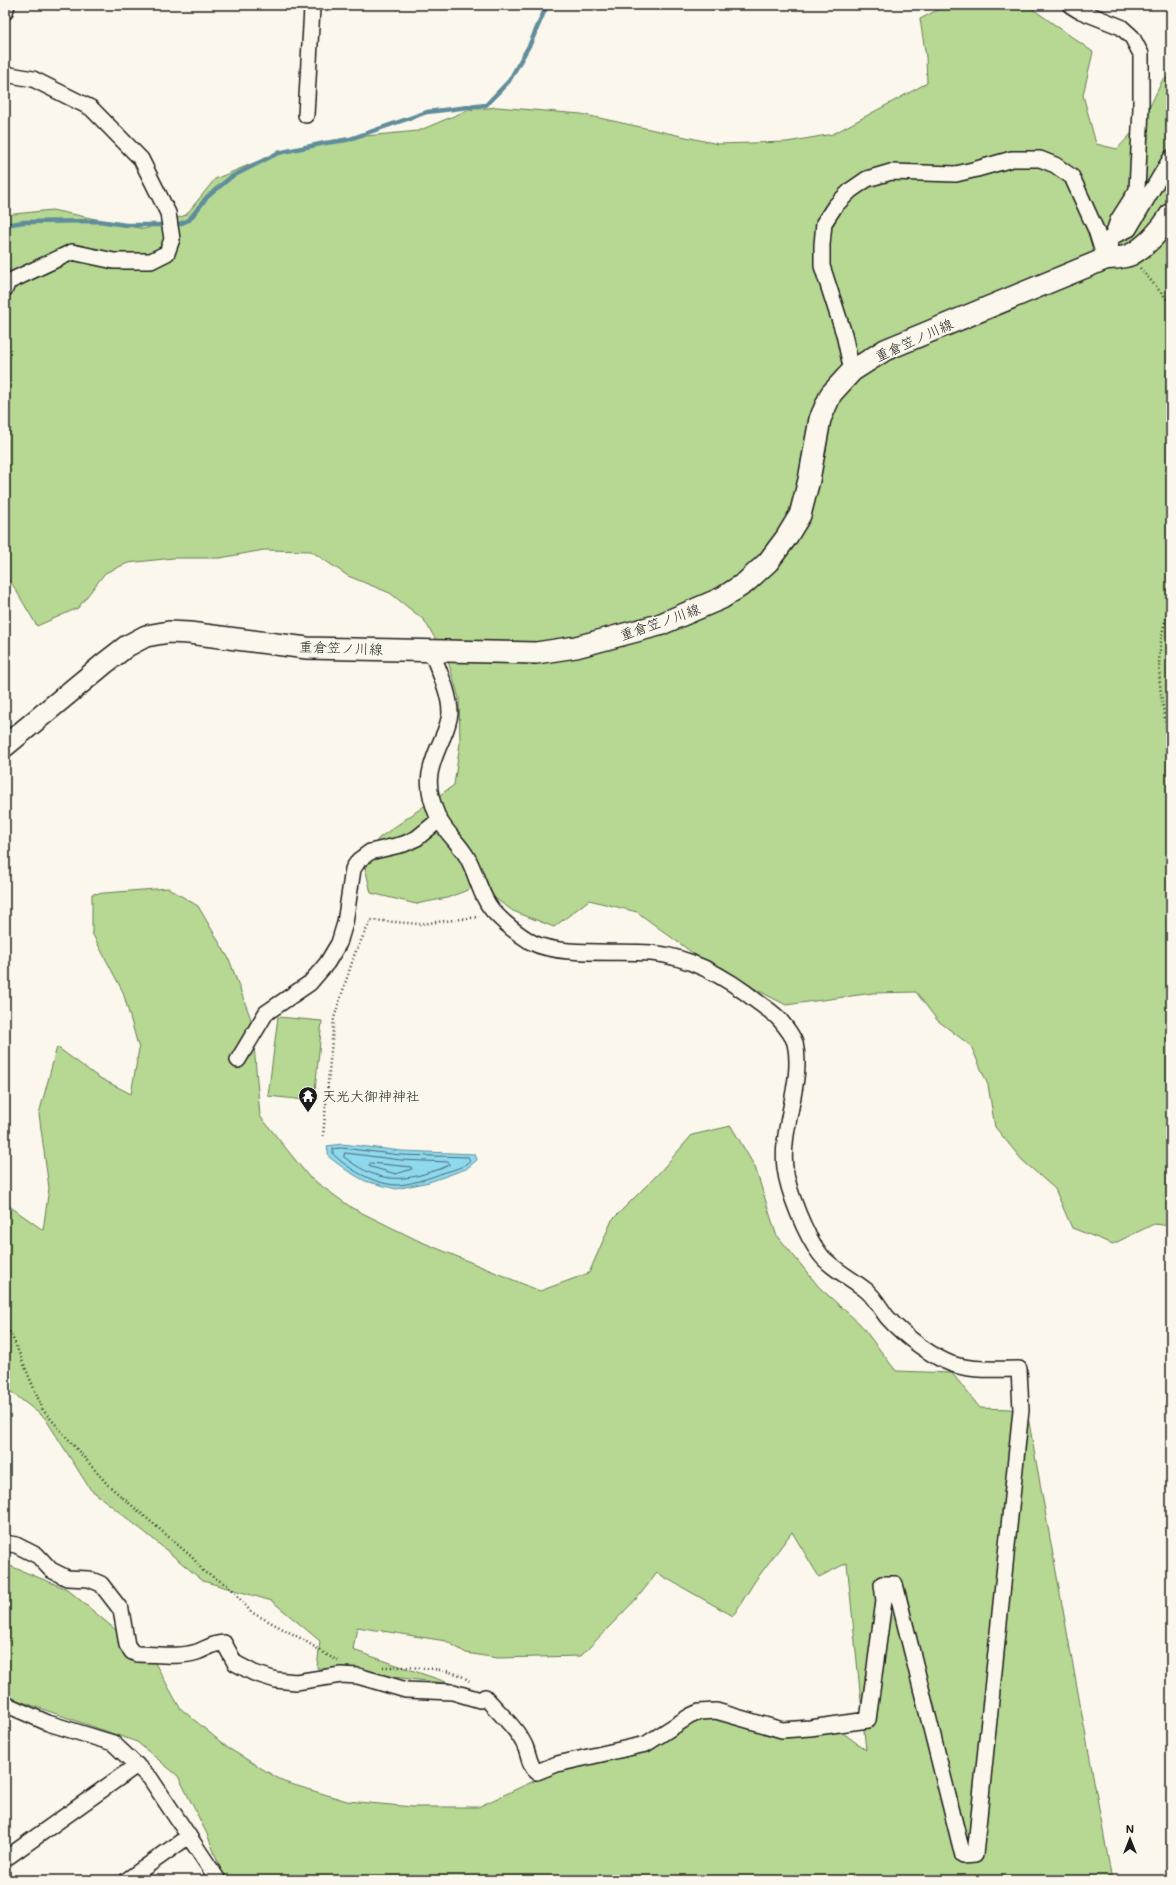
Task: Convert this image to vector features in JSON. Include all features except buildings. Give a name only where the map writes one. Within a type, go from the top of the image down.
[{"type":"main road","name":"重倉笠ノ川線","points":[[5,746],[105,663],[127,646],[146,636],[169,632],[189,633],[307,648],[536,653],[576,647],[659,625],[722,598],[745,583],[768,562],[786,538],[800,515],[809,480],[820,419],[831,394],[852,371],[885,350],[1105,259],[1129,255],[1143,246],[1167,222],[1171,214]]},
{"type":"street","points":[[5,12],[7,5]]},
{"type":"street","points":[[306,115],[311,5]]},
{"type":"street","points":[[1070,5],[1078,10],[1121,27],[1132,37],[1141,54],[1141,108],[1137,190],[1118,220],[1111,237],[1105,259]]},
{"type":"street","points":[[5,74],[33,79],[91,108],[141,159],[168,213],[172,239],[167,253],[151,261],[114,261],[72,252],[8,282],[5,289]]},
{"type":"street","points":[[1111,237],[1129,228],[1171,158]]},
{"type":"street","points":[[852,371],[844,334],[822,266],[822,245],[824,223],[835,206],[850,190],[867,179],[891,172],[956,174],[1012,159],[1040,159],[1055,165],[1072,177],[1096,230],[1105,259]]},
{"type":"street","points":[[5,1543],[16,1545],[38,1556],[51,1570],[67,1578],[89,1579],[101,1584],[121,1610],[127,1646],[132,1652],[137,1654],[178,1655],[197,1652],[218,1644],[224,1644],[235,1663],[254,1673],[276,1680],[296,1682],[341,1675],[358,1676],[406,1690],[453,1692],[480,1700],[485,1697],[516,1732],[525,1746],[532,1769],[537,1772],[557,1764],[646,1744],[690,1716],[708,1711],[716,1711],[782,1730],[810,1728],[868,1720],[884,1601],[882,1584],[894,1584],[963,1856],[975,1855],[1021,1410],[1019,1369],[983,1369],[957,1366],[930,1352],[905,1334],[888,1317],[870,1293],[820,1256],[801,1218],[790,1188],[785,1166],[786,1143],[797,1066],[794,1041],[779,1019],[745,992],[713,972],[685,960],[652,953],[551,948],[533,943],[495,913],[487,904],[475,872],[465,854],[439,820],[429,788],[431,762],[449,723],[450,709],[446,691],[431,650]]},
{"type":"street","points":[[238,1060],[266,1013],[310,983],[327,963],[339,943],[344,922],[352,869],[370,852],[404,844],[417,838],[439,820]]},
{"type":"street","points":[[5,1704],[48,1723],[113,1743],[150,1778],[218,1880]]},
{"type":"street","points":[[5,1859],[137,1765]]},
{"type":"street","points":[[127,1880],[189,1836]]},
{"type":"path","points":[[1129,255],[1171,304]]},
{"type":"path","points":[[1171,603],[1166,615],[1159,650],[1159,689],[1171,748]]},
{"type":"path","points":[[323,1136],[334,1018],[355,953],[371,920],[420,924],[472,918],[495,913]]},
{"type":"path","points":[[5,1325],[12,1336],[43,1410],[108,1485],[192,1557],[204,1572],[229,1586],[251,1612],[302,1639],[332,1658],[345,1661]]},
{"type":"path","points":[[379,1666],[440,1670],[465,1678],[485,1697]]},
{"type":"green space","points":[[947,5],[1027,5],[1093,52],[1083,95],[1096,144],[1117,149],[1143,121],[1163,79],[1171,77],[1171,1226],[1154,1224],[1113,1244],[1072,1228],[1055,1189],[1022,1160],[995,1127],[988,1085],[971,1046],[937,1020],[916,992],[873,993],[786,1005],[709,965],[637,912],[589,900],[554,927],[513,911],[478,886],[447,898],[416,904],[371,893],[363,859],[379,838],[454,785],[460,743],[459,698],[447,658],[424,620],[390,593],[348,576],[311,551],[264,550],[220,558],[173,558],[128,563],[105,573],[78,608],[37,626],[14,587],[5,576],[5,215],[52,210],[144,229],[186,215],[215,179],[256,162],[300,148],[345,138],[418,131],[468,110],[497,107],[581,114],[718,144],[787,142],[833,134],[927,83],[926,57],[920,19]]},
{"type":"green space","points":[[168,888],[198,906],[229,959],[252,1022],[260,1116],[309,1177],[352,1208],[417,1240],[540,1291],[589,1273],[612,1220],[659,1173],[692,1135],[731,1126],[755,1167],[776,1234],[819,1287],[860,1324],[896,1371],[952,1373],[980,1408],[1010,1409],[1028,1417],[1112,1880],[225,1880],[207,1834],[178,1776],[137,1742],[5,1696],[5,1564],[67,1589],[155,1663],[180,1708],[228,1748],[284,1782],[347,1801],[413,1807],[478,1807],[564,1767],[699,1716],[839,1730],[866,1750],[847,1563],[819,1577],[792,1532],[755,1581],[733,1616],[657,1573],[638,1597],[581,1656],[497,1658],[466,1653],[446,1641],[357,1627],[353,1650],[452,1684],[317,1668],[320,1641],[272,1601],[203,1581],[90,1489],[45,1418],[5,1387],[5,1203],[43,1230],[49,1188],[39,1114],[57,1047],[98,1077],[131,1094],[139,1049],[123,992],[92,933],[92,894]]},
{"type":"green space","points":[[278,1017],[322,1021],[314,1101],[268,1096]]},
{"type":"water","points":[[342,1144],[402,1151],[475,1154],[477,1160],[466,1169],[429,1182],[396,1189],[365,1181],[346,1170],[329,1157],[327,1146]]},
{"type":"waterway","points":[[5,225],[24,222],[99,221],[126,225],[177,225],[189,220],[207,197],[231,177],[278,153],[347,140],[427,112],[486,105],[509,81],[530,44],[547,5]]},
{"type":"place","name":"天光大御神神社","points":[[308,1113]]}]
